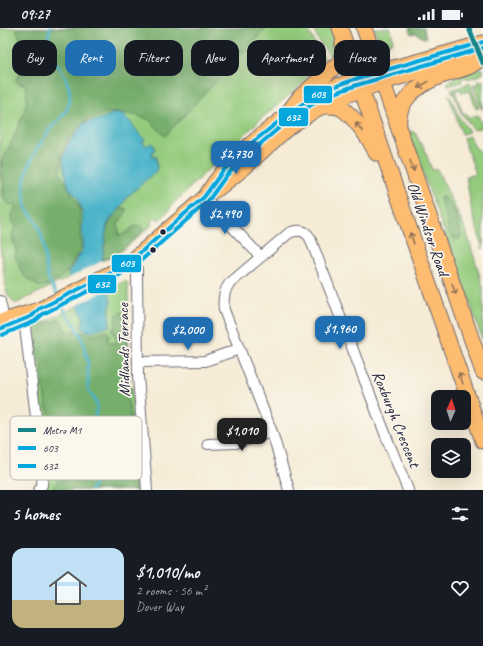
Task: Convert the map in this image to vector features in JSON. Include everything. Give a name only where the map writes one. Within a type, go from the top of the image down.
[{"type":"highway","name":"Old Windsor Road","points":[[364,28],[483,372]]},
{"type":"highway","name":"Old Windsor Road","points":[[341,32],[483,441]]},
{"type":"highway","points":[[287,114],[300,97],[340,62],[343,51],[341,32]]},
{"type":"highway","points":[[399,130],[398,122],[400,108],[411,94],[431,80],[469,67],[483,57]]},
{"type":"highway","points":[[325,106],[339,108],[348,114],[367,137],[378,159],[389,170]]},
{"type":"main road","points":[[204,198],[222,171],[252,142],[287,114],[326,90],[360,84],[483,42]]},
{"type":"main road","points":[[382,77],[466,58],[483,57]]},
{"type":"main road","points":[[2,323],[39,309],[119,268],[133,259],[204,198],[232,178],[297,122],[360,84]]},
{"type":"main road","points":[[2,323],[22,321],[32,316],[39,309]]},
{"type":"street","points":[[204,198],[261,257],[229,284],[224,294],[224,310],[272,432],[289,490]]},
{"type":"street","name":"Roxburgh Crescent","points":[[261,257],[292,232],[301,231],[308,235],[408,490]]},
{"type":"street","name":"Midlands Terrace","points":[[133,259],[137,268],[140,416]]},
{"type":"street","points":[[0,301],[2,323]]},
{"type":"street","points":[[22,321],[25,327],[36,416]]},
{"type":"street","points":[[138,362],[205,361],[239,349]]},
{"type":"street","points":[[208,444],[236,443],[272,432]]},
{"type":"street","name":"Midlands Terrace","points":[[142,435],[147,490]]},
{"type":"street","points":[[39,490],[42,485],[42,480]]},
{"type":"green space","points":[[0,28],[307,28],[314,40],[247,40],[247,76],[309,76],[298,88],[265,115],[174,203],[165,215],[159,220],[156,218],[151,222],[152,225],[119,253],[15,304],[8,295],[6,289],[0,246]]},
{"type":"green space","points":[[16,28],[266,28],[255,40],[247,40],[247,48],[239,57],[239,40],[191,40],[191,76],[221,76],[165,136],[148,119],[118,112],[106,113],[83,122],[69,138],[62,153],[60,173],[80,208],[80,236],[82,245],[67,272],[58,280],[39,287],[24,276],[15,257],[16,251],[12,236],[16,227],[12,217],[16,207],[6,202],[3,196],[4,185],[0,170],[2,160],[14,137],[27,100],[26,86],[19,84],[16,81],[18,76],[57,76],[57,40],[20,40]]},
{"type":"green space","points":[[313,28],[333,28],[338,40],[334,40],[334,61],[326,51],[326,40],[319,40]]},
{"type":"green space","points":[[374,28],[391,28],[393,42],[390,43],[390,40],[378,40]]},
{"type":"green space","points":[[409,28],[424,28],[426,38],[423,38],[416,33],[411,34]]},
{"type":"green space","points":[[483,68],[483,74],[468,79],[467,77],[461,79],[462,82],[449,86],[447,83],[459,75]]},
{"type":"green space","points":[[478,80],[481,82],[483,80],[482,110],[473,84],[479,84]]},
{"type":"green space","points":[[470,83],[479,108],[476,109],[470,91],[462,93],[461,89],[455,91],[463,114],[466,113],[468,118],[478,115],[483,127],[473,130],[462,114],[451,90]]},
{"type":"green space","points":[[448,94],[453,101],[458,115],[469,132],[462,134]]},
{"type":"green space","points":[[412,131],[416,134],[421,145],[423,145],[432,170],[437,169],[467,233],[483,287],[483,342],[466,290],[410,136]]},
{"type":"green space","points":[[470,136],[474,146],[483,154],[483,249],[472,212],[466,177],[476,174],[463,138]]},
{"type":"green space","points":[[443,197],[451,205],[458,221],[461,237],[456,240],[448,231],[448,224],[440,198]]},
{"type":"green space","points":[[122,208],[125,208],[127,211],[118,224],[119,235],[126,233],[137,226],[143,228],[140,235],[119,253],[102,260],[104,238],[108,224],[116,213]]},
{"type":"green space","points":[[125,281],[128,283],[129,378],[131,391],[132,388],[134,416],[41,416],[31,329]]},
{"type":"green space","points":[[122,312],[128,329],[125,365],[132,388],[127,398],[130,416],[51,416],[47,407],[43,388],[42,364],[37,353],[36,324],[39,322],[52,322],[59,319],[62,321],[64,328],[69,333],[76,331],[93,335],[107,331],[109,336],[107,342],[116,344],[117,340],[112,331],[116,324],[115,316]]},
{"type":"green space","points":[[48,480],[139,480],[140,490],[45,490]]},
{"type":"green space","points":[[58,480],[134,480],[136,490],[51,490]]},
{"type":"water","points":[[117,113],[129,120],[145,140],[142,142],[147,146],[150,143],[154,145],[155,149],[152,153],[153,158],[156,156],[157,167],[156,171],[127,197],[120,209],[107,225],[102,260],[111,302],[109,311],[110,326],[100,328],[94,332],[87,331],[81,327],[84,320],[74,297],[68,273],[82,251],[83,213],[77,197],[69,188],[64,170],[63,159],[67,145],[84,123]]},
{"type":"pier","points":[[104,260],[111,288],[75,306],[67,279]]},
{"type":"waterway","points":[[50,28],[48,39],[49,48],[66,79],[70,98],[66,111],[50,130],[31,160],[26,173],[24,194],[28,212],[39,228],[44,246],[46,268],[49,280],[58,296]]},
{"type":"waterway","points":[[60,301],[82,339],[88,363],[88,390],[97,406],[95,416]]},
{"type":"waterway","points":[[91,490],[96,480]]},
{"type":"metro line","name":"M1","points":[[469,28],[483,63]]},
{"type":"transit line","name":"603","points":[[0,329],[32,316],[39,309],[113,272],[133,259],[204,197],[222,172],[243,150],[308,100],[326,90],[355,79],[483,42]]},
{"type":"transit line","name":"632","points":[[2,335],[35,321],[43,314],[116,277],[137,264],[208,201],[226,176],[247,155],[286,122],[311,105],[329,95],[357,85],[483,48]]}]
